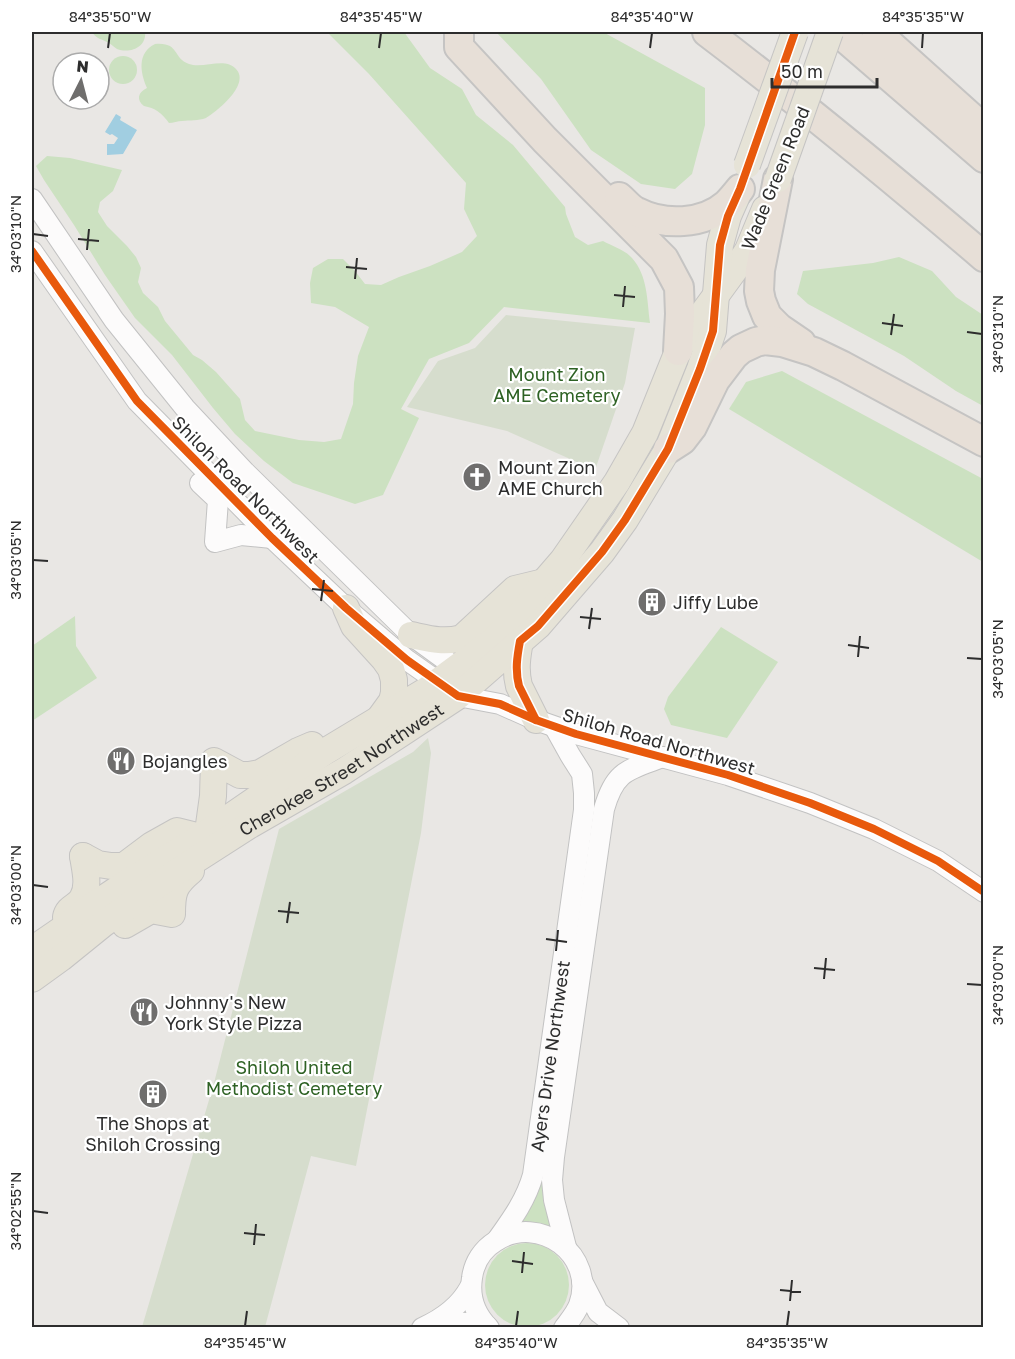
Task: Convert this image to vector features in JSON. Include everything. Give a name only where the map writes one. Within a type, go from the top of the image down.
[{"type":"highway","points":[[707,32],[836,133],[984,257]]},
{"type":"highway","points":[[838,32],[984,158]]},
{"type":"highway","points":[[876,32],[984,129]]},
{"type":"highway","points":[[457,33],[466,37],[591,171],[636,212],[663,221],[688,221],[708,215],[726,205],[743,177]]},
{"type":"highway","points":[[457,33],[459,47],[545,140],[664,259],[679,287],[678,351]]},
{"type":"highway","points":[[778,179],[760,270],[761,301],[767,316],[779,328],[813,352]]},
{"type":"highway","points":[[668,449],[682,440],[692,427],[715,380],[734,355],[741,349],[765,340],[782,342],[813,352],[863,376],[984,442]]},
{"type":"main road","name":"Wade Green Road","points":[[716,295],[720,245],[728,216],[795,32]]},
{"type":"main road","name":"Wade Green Road","points":[[716,295],[748,250],[778,179],[830,32]]},
{"type":"main road","name":"Cherokee Street Northwest","points":[[32,950],[130,881],[211,836],[326,751],[379,719],[457,682],[526,608],[602,505],[645,433],[678,351],[716,295]]},
{"type":"main road","name":"Cherokee Street Northwest","points":[[211,836],[250,825],[345,771],[457,682],[538,626],[602,552],[625,520],[668,449],[713,331],[716,295]]},
{"type":"main road","points":[[411,635],[438,641],[462,638],[515,589],[544,582]]},
{"type":"main road","points":[[346,608],[354,626],[391,669],[394,693],[392,701],[379,719]]},
{"type":"main road","points":[[519,641],[517,680],[546,724]]},
{"type":"main road","points":[[32,979],[61,958],[75,960],[150,910],[172,914],[171,896],[178,882],[211,836],[214,761],[240,775],[249,775],[260,772],[298,751],[329,738],[351,737]]},
{"type":"main road","points":[[64,928],[68,911],[81,900],[87,884],[83,856],[98,864],[124,866],[152,845],[177,831],[211,836]]},
{"type":"street","name":"Shiloh Road Northwest","points":[[32,199],[114,320],[184,408],[245,472],[457,682]]},
{"type":"street","name":"Shiloh Road Northwest","points":[[32,250],[137,401],[272,538],[346,608],[407,660],[546,724],[593,740],[746,780],[858,822],[938,861],[984,892]]},
{"type":"street","points":[[153,417],[155,436],[218,500],[215,542],[241,535],[272,538]]},
{"type":"street","name":"Ayers Drive Northwest","points":[[470,1287],[479,1257],[489,1245],[497,1240],[520,1207],[533,1175],[584,810],[582,774],[546,724]]},
{"type":"street","name":"Ayers Drive Northwest","points":[[619,1328],[598,1312],[582,1280],[579,1268],[566,1247],[554,1200],[552,1180],[604,809],[612,786],[619,777],[635,768],[663,758]]},
{"type":"street","points":[[497,1240],[502,1236],[518,1232],[533,1232],[551,1237],[566,1247]]},
{"type":"street","points":[[564,1328],[579,1304],[582,1280]]},
{"type":"street","points":[[424,1327],[457,1305],[465,1297],[470,1287]]},
{"type":"street","points":[[470,1287],[478,1315],[488,1327]]},
{"type":"street","points":[[424,1327],[464,1322],[488,1327]]},
{"type":"street","points":[[570,1328],[585,1323],[614,1328]]},
{"type":"green space","points":[[92,32],[145,32],[145,37],[137,48],[127,51],[117,49],[97,38]]},
{"type":"green space","points":[[327,32],[404,32],[430,68],[462,89],[476,115],[513,145],[565,207],[575,237],[588,245],[603,241],[622,250],[632,258],[644,281],[650,323],[504,307],[469,343],[429,359],[401,409],[419,418],[383,495],[355,504],[293,483],[264,461],[235,434],[172,355],[135,318],[36,166],[47,156],[70,158],[122,170],[113,191],[100,202],[98,212],[107,226],[136,257],[141,268],[138,282],[143,293],[158,307],[165,321],[193,355],[216,372],[240,399],[245,420],[255,431],[299,440],[324,442],[341,439],[353,404],[358,356],[369,327],[335,307],[311,303],[310,283],[313,268],[328,259],[343,259],[365,284],[381,285],[462,252],[477,236],[464,209],[466,183],[369,74]]},
{"type":"green space","points":[[496,32],[603,32],[705,88],[705,125],[692,174],[675,189],[641,184],[591,150],[541,79]]},
{"type":"green space","points":[[155,44],[168,45],[189,64],[225,63],[230,65],[239,74],[236,89],[225,103],[206,118],[169,123],[164,116],[141,104],[139,99],[147,88],[142,69],[143,58],[145,52]]},
{"type":"green space","points":[[118,57],[128,57],[136,65],[136,75],[128,83],[118,83],[111,77],[111,63]]},
{"type":"green space","points":[[899,257],[932,271],[956,297],[983,315],[983,406],[904,356],[808,304],[797,294],[803,271],[873,263]]},
{"type":"green space","name":"Mount Zion AME Cemetery","points":[[506,315],[635,328],[625,383],[595,470],[507,431],[407,407],[438,361],[475,348]]},
{"type":"green space","points":[[782,371],[983,479],[983,562],[729,409],[746,382]]},
{"type":"green space","points":[[75,616],[76,646],[97,678],[32,721],[32,646]]},
{"type":"green space","points":[[721,627],[778,662],[727,738],[671,725],[664,709],[668,697]]},
{"type":"green space","name":"Shiloh United Methodist Cemetery","points":[[428,738],[431,753],[421,833],[356,1166],[311,1156],[265,1327],[142,1327],[214,1083],[279,829],[413,752]]},
{"type":"green space","points":[[587,844],[590,845],[556,1232],[512,1226],[518,1219]]},
{"type":"green space","points":[[527,1243],[543,1246],[557,1255],[566,1269],[569,1285],[566,1301],[557,1315],[543,1324],[527,1327],[511,1324],[497,1315],[488,1301],[485,1285],[488,1269],[497,1255],[511,1246]]},
{"type":"water","points":[[116,114],[121,117],[120,120],[137,130],[123,154],[107,155],[107,144],[114,144],[118,138],[105,132]]},
{"type":"cycle path","points":[[536,720],[519,686],[517,664],[520,641],[538,626],[602,552],[625,520],[668,449],[713,331],[720,245],[728,216],[740,189],[795,32]]},
{"type":"cycle path","points":[[32,251],[137,401],[272,538],[346,608],[407,660],[458,696],[500,704],[576,734],[728,775],[810,803],[874,829],[938,861],[984,892]]},
{"type":"place","name":"Mount Zion AME Church","points":[[477,477]]},
{"type":"place","name":"Jiffy Lube","points":[[652,602]]},
{"type":"place","name":"Bojangles","points":[[121,761]]},
{"type":"place","name":"Johnny's New York Style Pizza","points":[[144,1012]]},
{"type":"place","name":"The Shops at Shiloh Crossing","points":[[153,1094]]}]
